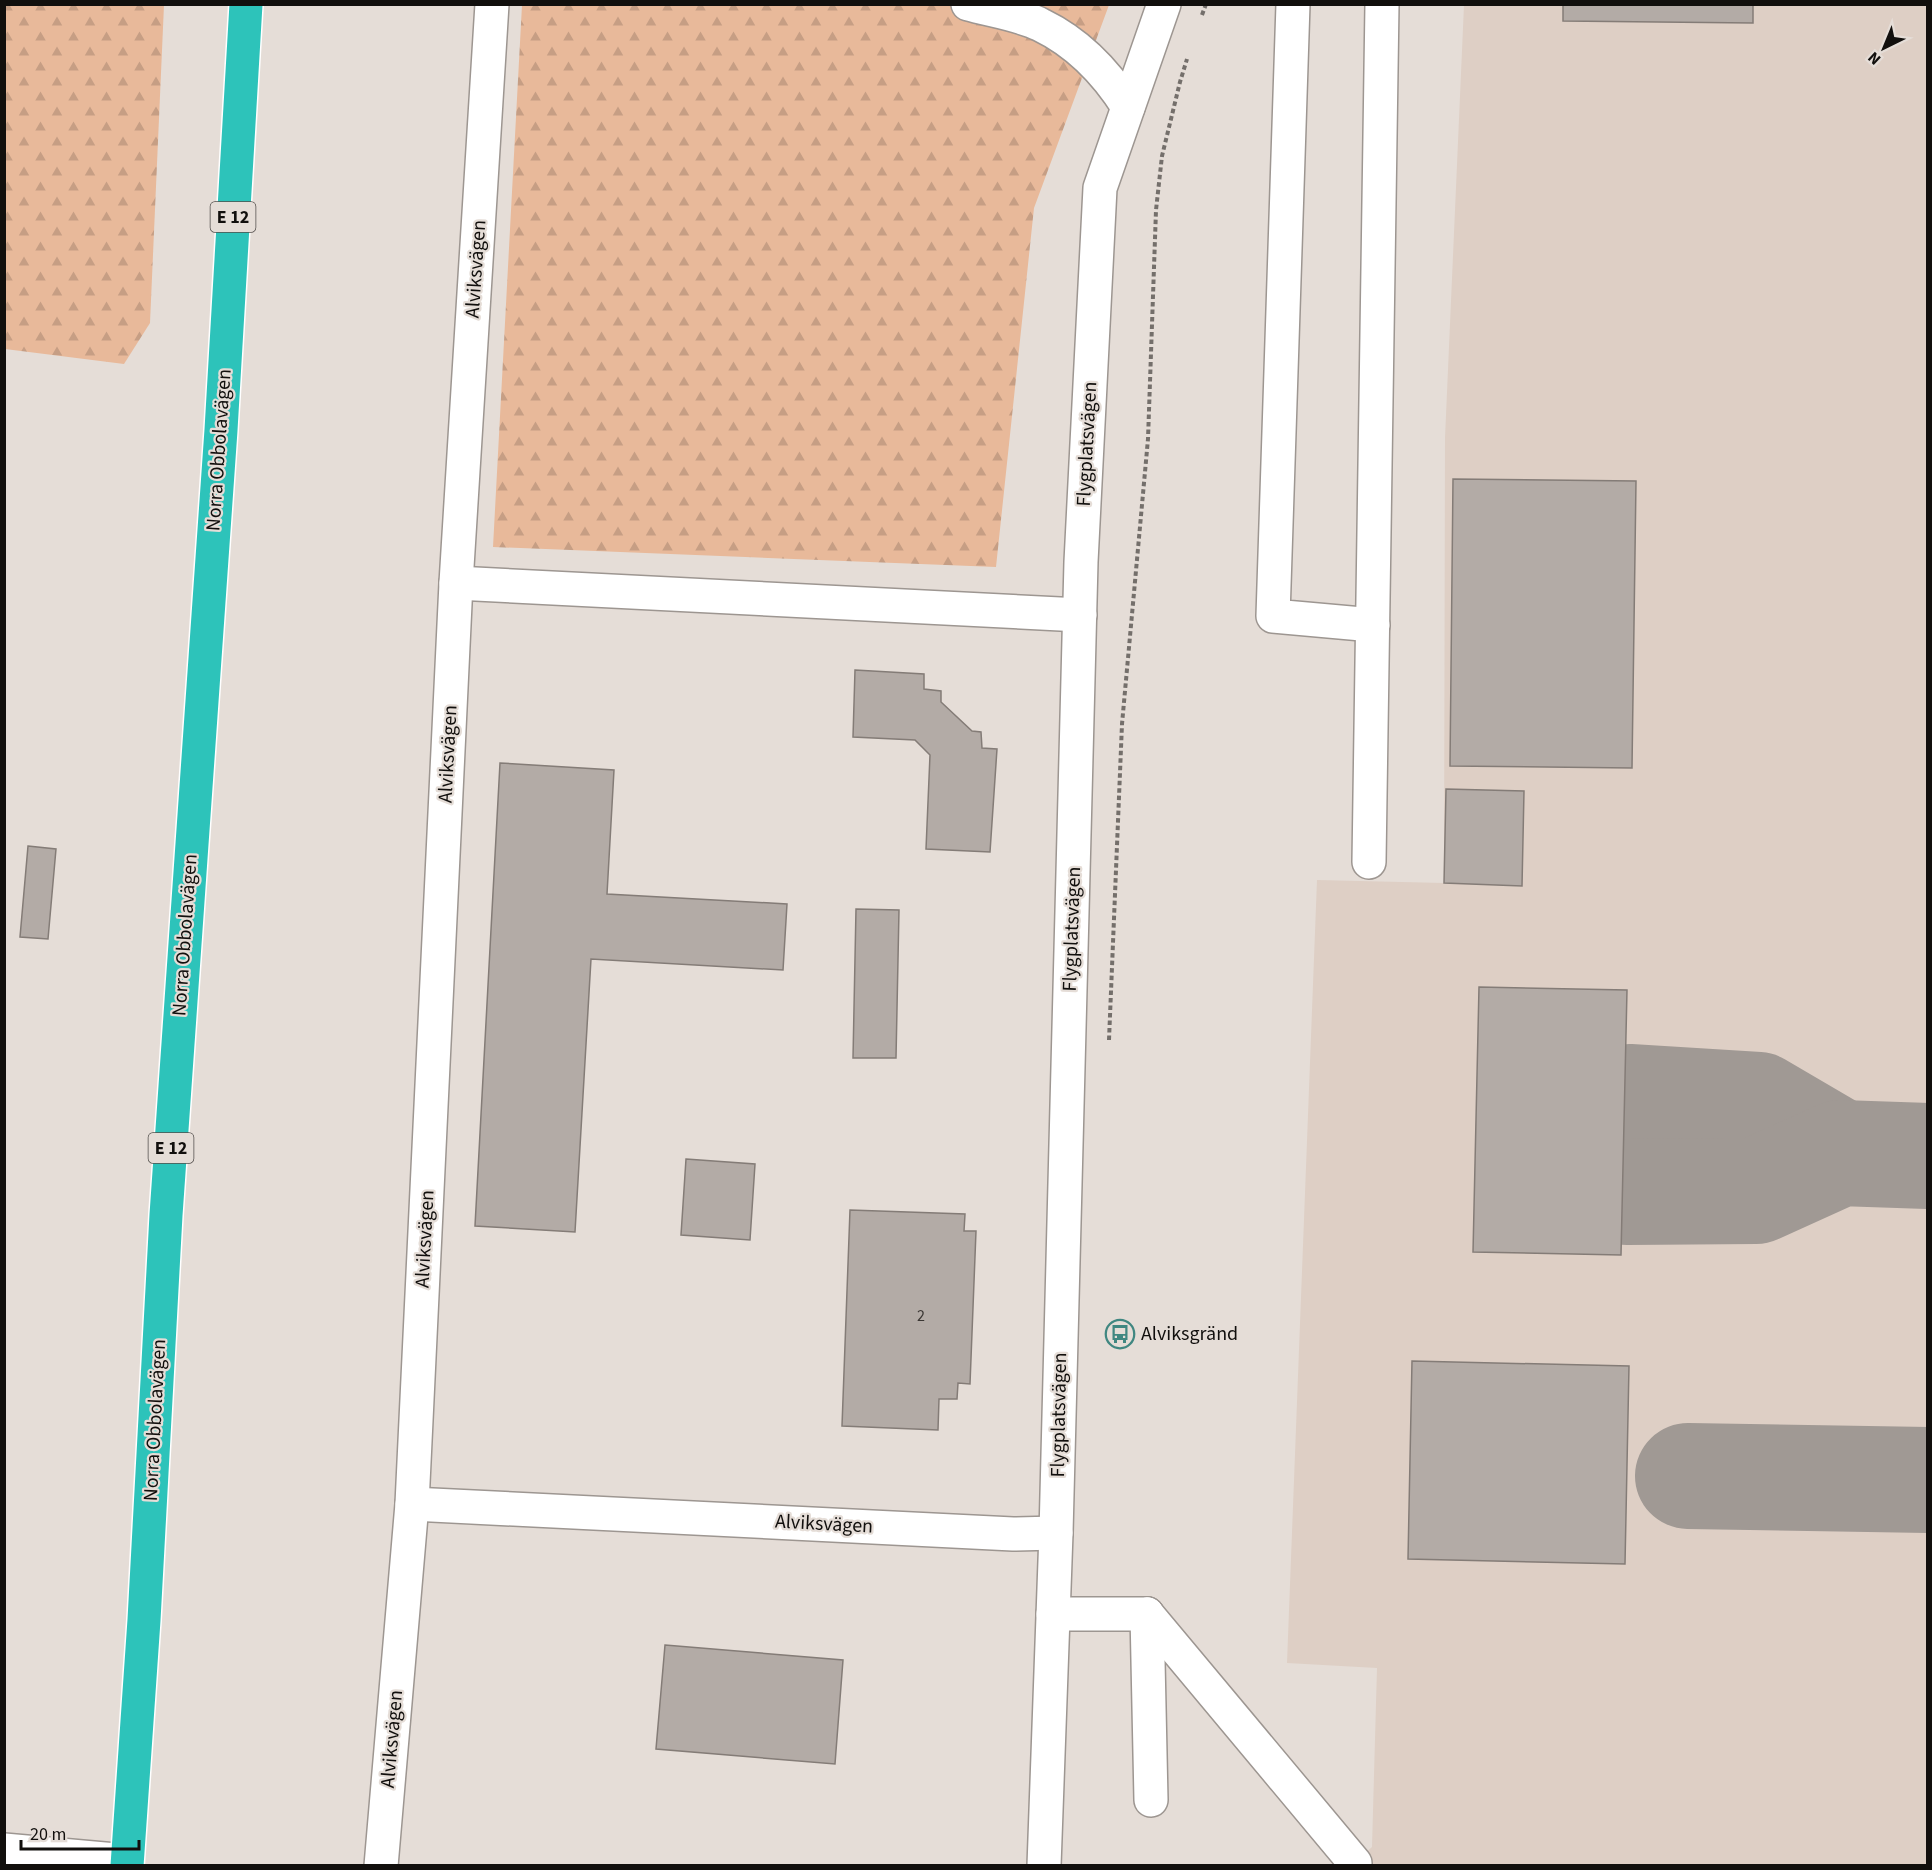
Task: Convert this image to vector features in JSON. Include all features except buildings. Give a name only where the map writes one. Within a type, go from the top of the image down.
[{"type":"highway","name":"Norra Obbolavägen","points":[[127,1863],[144,1620],[166,1215],[220,442],[246,4]]},
{"type":"street","name":"Alviksvägen","points":[[381,1866],[412,1504],[456,583],[492,4]]},
{"type":"street","points":[[968,4],[1039,24],[1077,47],[1112,81],[1128,107]]},
{"type":"street","name":"Flygplatsvägen","points":[[1044,1866],[1056,1533],[1081,562],[1100,188],[1164,4]]},
{"type":"street","points":[[1293,4],[1273,616],[1373,625]]},
{"type":"street","points":[[1369,862],[1382,4]]},
{"type":"street","points":[[456,583],[1080,615]]},
{"type":"street","name":"Alviksvägen","points":[[412,1504],[1013,1534],[1056,1533]]},
{"type":"street","points":[[1053,1614],[1147,1614]]},
{"type":"street","points":[[1147,1614],[1151,1800]]},
{"type":"street","points":[[1147,1614],[1355,1863]]},
{"type":"street","points":[[4,1850],[127,1863]]},
{"type":"path","points":[[1202,16],[1206,4]]},
{"type":"path","points":[[1109,1045],[1122,724],[1148,439],[1156,210],[1162,156],[1180,82],[1191,49]]},
{"type":"shaded area","points":[[1464,5],[1927,5],[1927,1865],[1352,1865],[1372,1847],[1377,1668],[1287,1663],[1317,880],[1444,883],[1445,438]]},
{"type":"green space","points":[[5,4],[164,5],[150,323],[124,364],[5,349]]},
{"type":"green space","points":[[522,5],[1109,5],[1034,208],[996,567],[493,547]]},
{"type":"taxiway","points":[[1629,1097],[1758,1105],[1840,1153]]},
{"type":"taxiway","points":[[1627,1192],[1756,1191],[1840,1153],[1928,1156]]},
{"type":"taxiway","points":[[1688,1476],[1928,1480]]},
{"type":"place","name":"Alviksgränd","points":[[1120,1334]]}]
